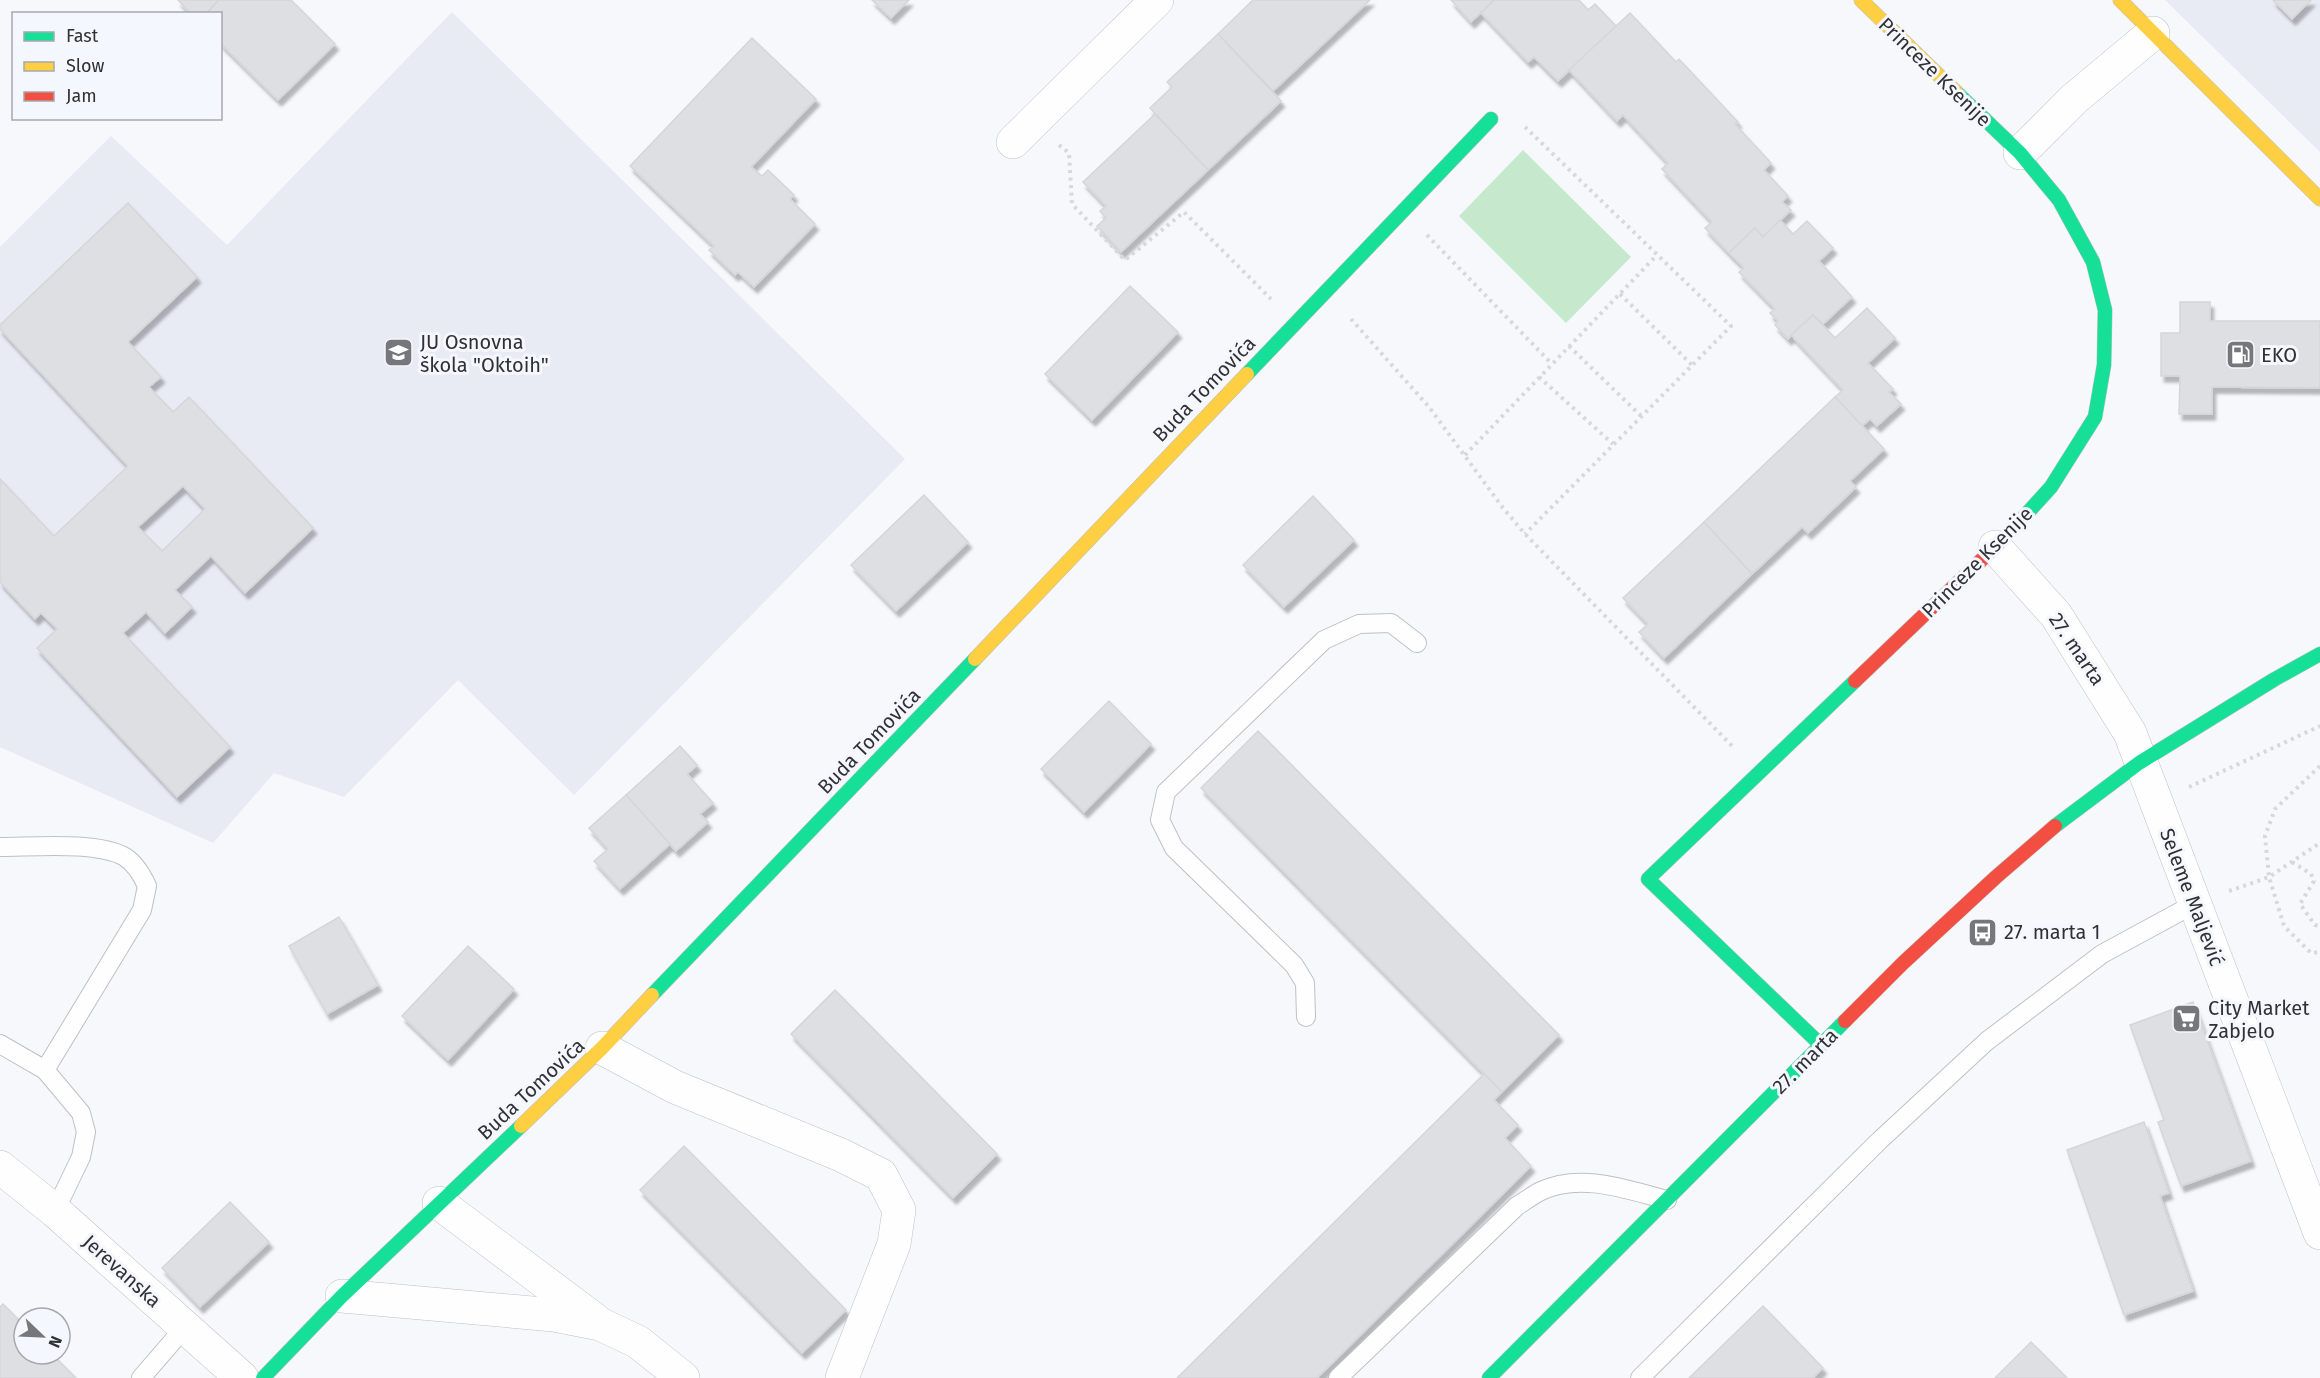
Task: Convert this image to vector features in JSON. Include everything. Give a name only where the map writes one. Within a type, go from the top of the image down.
[{"type":"street","points":[[1023,133],[1156,0]]},
{"type":"street","name":"Princeze Ksenije","points":[[1821,1045],[1648,879],[1995,547],[2051,486],[2095,417],[2104,365],[2105,310],[2093,262],[2060,200],[2020,153],[1861,0]]},
{"type":"street","points":[[2120,0],[2320,199]]},
{"type":"street","points":[[2020,153],[2074,99],[2153,33]]},
{"type":"street","name":"Buda Tomovića","points":[[263,1378],[342,1296],[602,1048],[1491,119]]},
{"type":"street","name":"27. marta","points":[[1995,547],[2056,615],[2126,726],[2139,763]]},
{"type":"street","name":"27. marta","points":[[1489,1378],[1904,963],[2049,831],[2139,763],[2320,654]]},
{"type":"street","name":"Seleme Maljević","points":[[2139,763],[2196,903],[2320,1233]]},
{"type":"street","points":[[602,1048],[675,1087],[841,1155],[881,1175],[899,1210],[894,1244],[842,1378]]},
{"type":"street","name":"Jerevanska","points":[[0,1167],[55,1211],[242,1378]]},
{"type":"street","points":[[439,1203],[600,1324],[638,1342],[683,1378]]},
{"type":"street","points":[[342,1296],[554,1316],[600,1324]]},
{"type":"lane","points":[[1306,1017],[1305,983],[1294,964],[1174,848],[1160,820],[1166,792],[1324,640],[1359,624],[1391,623],[1417,644]]},
{"type":"lane","points":[[0,848],[88,847],[107,850],[125,858],[139,870],[147,886],[142,910],[45,1070]]},
{"type":"lane","points":[[1640,1378],[1879,1141],[1987,1041],[2102,954],[2196,903]]},
{"type":"lane","points":[[0,1044],[45,1070],[81,1113],[86,1132],[81,1157],[55,1211]]},
{"type":"lane","points":[[1338,1378],[1517,1206],[1542,1190],[1569,1183],[1598,1184],[1667,1200]]},
{"type":"lane","points":[[141,1378],[185,1328]]},
{"type":"path","points":[[1491,119],[1504,107],[1731,326],[1525,534]]},
{"type":"path","points":[[1023,133],[1069,153],[1072,204],[1125,260],[1184,212],[1295,322]]},
{"type":"path","points":[[1402,211],[1552,364]]},
{"type":"path","points":[[1465,455],[1657,255]]},
{"type":"path","points":[[1326,291],[1429,407],[1503,508],[1525,534],[1759,772]]},
{"type":"path","points":[[1620,294],[1692,365]]},
{"type":"path","points":[[1569,346],[1641,416]]},
{"type":"path","points":[[1539,377],[1613,444]]},
{"type":"path","points":[[2155,803],[2320,726]]},
{"type":"path","points":[[2320,766],[2275,809],[2265,836],[2269,877],[2284,926],[2311,953],[2320,952]]},
{"type":"path","points":[[2196,903],[2269,877],[2320,843]]},
{"type":"path","points":[[2292,862],[2311,874],[2314,881],[2300,904],[2315,925],[2320,926]]},
{"type":"shaded area","points":[[2165,0],[2320,0],[2320,152]]},
{"type":"shaded area","name":"JU Osnovna škola \"Oktoih\"","points":[[452,12],[905,459],[574,795],[458,680],[344,797],[274,773],[213,843],[0,747],[0,247],[111,136],[227,245]]},
{"type":"green space","points":[[1523,150],[1631,257],[1566,323],[1459,216]]},
{"type":"building","points":[[178,0],[219,0],[208,12],[189,12]]},
{"type":"building","points":[[219,0],[291,0],[335,44],[278,100],[222,45],[222,12],[208,12]]},
{"type":"building","points":[[872,0],[909,0],[891,18]]},
{"type":"building","points":[[1253,0],[1370,0],[1273,91],[1218,34]]},
{"type":"building","points":[[1451,0],[1494,0],[1471,22]]},
{"type":"building","points":[[1494,0],[1579,0],[1588,10],[1595,4],[1616,26],[1558,81],[1534,57],[1528,62],[1481,13]]},
{"type":"building","points":[[2273,0],[2311,0],[2292,19]]},
{"type":"building","points":[[1630,13],[1676,62],[1679,59],[1738,122],[1735,124],[1771,163],[1764,170],[1788,196],[1782,202],[1791,210],[1763,237],[1755,228],[1729,253],[1705,228],[1712,222],[1662,169],[1668,163],[1623,115],[1617,121],[1569,70]]},
{"type":"building","points":[[1218,34],[1281,101],[1208,170],[1150,108],[1172,87],[1167,82]]},
{"type":"building","points":[[752,38],[816,99],[751,167],[762,176],[768,170],[794,195],[790,199],[815,224],[754,287],[738,272],[735,275],[709,250],[714,246],[630,166]]},
{"type":"building","points":[[1155,114],[1208,170],[1121,252],[1097,226],[1106,218],[1100,211],[1106,206],[1083,182]]},
{"type":"building","points":[[128,203],[197,277],[128,342],[161,377],[149,387],[173,412],[189,397],[313,528],[245,593],[211,556],[175,590],[192,607],[165,633],[146,612],[123,633],[230,747],[177,797],[37,648],[57,629],[41,613],[35,619],[0,582],[0,479],[54,536],[128,466],[0,329],[0,325]],"holes":[[[183,486],[205,509],[162,551],[138,527]]]},
{"type":"building","points":[[1780,220],[1793,234],[1807,221],[1833,248],[1819,261],[1852,297],[1823,324],[1813,315],[1788,339],[1775,325],[1778,321],[1770,313],[1775,309],[1739,272],[1744,268],[1729,253],[1755,228],[1763,237]]},
{"type":"building","points":[[1130,286],[1178,332],[1092,420],[1045,374]]},
{"type":"building","name":"EKO","points":[[2180,302],[2210,302],[2210,321],[2320,321],[2320,388],[2212,387],[2212,414],[2179,414],[2180,376],[2161,376],[2161,333],[2180,333]]},
{"type":"building","points":[[1867,308],[1895,338],[1868,363],[1893,389],[1889,392],[1901,404],[1877,426],[1870,419],[1862,426],[1835,397],[1843,390],[1791,335],[1813,315],[1835,338]]},
{"type":"building","points":[[1835,397],[1884,449],[1850,481],[1856,487],[1808,533],[1802,527],[1752,574],[1704,522]]},
{"type":"building","points":[[924,495],[968,542],[896,611],[851,565]]},
{"type":"building","points":[[1313,496],[1354,540],[1284,607],[1243,565]]},
{"type":"building","points":[[1704,522],[1752,574],[1664,658],[1639,632],[1648,624],[1623,598]]},
{"type":"building","points":[[1109,701],[1151,744],[1084,812],[1041,769]]},
{"type":"building","points":[[1258,731],[1559,1035],[1502,1092],[1201,788]]},
{"type":"building","points":[[680,746],[697,765],[687,774],[713,803],[700,814],[708,822],[676,851],[626,795]]},
{"type":"building","points":[[626,795],[670,844],[620,889],[594,861],[608,849],[589,828]]},
{"type":"building","points":[[339,917],[378,985],[327,1014],[289,946]]},
{"type":"building","points":[[468,946],[514,989],[448,1060],[402,1016]]},
{"type":"building","points":[[835,990],[997,1154],[953,1198],[791,1034]]},
{"type":"building","points":[[2193,1002],[2251,1161],[2181,1186],[2158,1122],[2164,1120],[2130,1025]]},
{"type":"building","points":[[1484,1074],[1502,1092],[1494,1100],[1518,1125],[1505,1138],[1531,1166],[1317,1378],[1177,1378]]},
{"type":"building","points":[[2144,1122],[2169,1193],[2160,1196],[2193,1291],[2124,1315],[2067,1150]]},
{"type":"building","points":[[684,1146],[846,1310],[802,1353],[640,1190]]},
{"type":"building","points":[[230,1202],[269,1242],[200,1307],[162,1268]]},
{"type":"building","points":[[3,1304],[12,1313],[12,1366],[64,1366],[76,1378],[0,1378],[0,1307]]},
{"type":"building","points":[[1763,1306],[1823,1368],[1813,1378],[1689,1378]]},
{"type":"building","points":[[2031,1342],[2067,1378],[1995,1378]]},
{"type":"traffic: fast","points":[[1956,92],[2020,153],[2059,200],[2093,262],[2105,310],[2104,365],[2095,417],[2051,487],[2021,520]]},
{"type":"traffic: fast","points":[[1247,374],[1491,119]]},
{"type":"traffic: fast","points":[[2055,826],[2139,763],[2320,654]]},
{"type":"traffic: fast","points":[[652,995],[975,659]]},
{"type":"traffic: fast","points":[[1821,1045],[1648,879],[1855,681]]},
{"type":"traffic: fast","points":[[1489,1378],[1845,1021]]},
{"type":"traffic: fast","points":[[263,1378],[342,1296],[521,1126]]},
{"type":"traffic: slow","points":[[1861,0],[1956,92]]},
{"type":"traffic: slow","points":[[2120,0],[2320,199]]},
{"type":"traffic: slow","points":[[975,659],[1247,374]]},
{"type":"traffic: slow","points":[[521,1126],[602,1048],[652,995]]},
{"type":"traffic: jam","points":[[1855,681],[2021,520]]},
{"type":"traffic: jam","points":[[1845,1021],[1903,963],[2055,826]]},
{"type":"place","name":"JU Osnovna škola \"Oktoih\"","points":[[399,353]]},
{"type":"place","name":"EKO","points":[[2240,355]]},
{"type":"place","name":"27. marta 1","points":[[1983,932]]},
{"type":"place","name":"City Market Zabjelo","points":[[2187,1019]]}]
